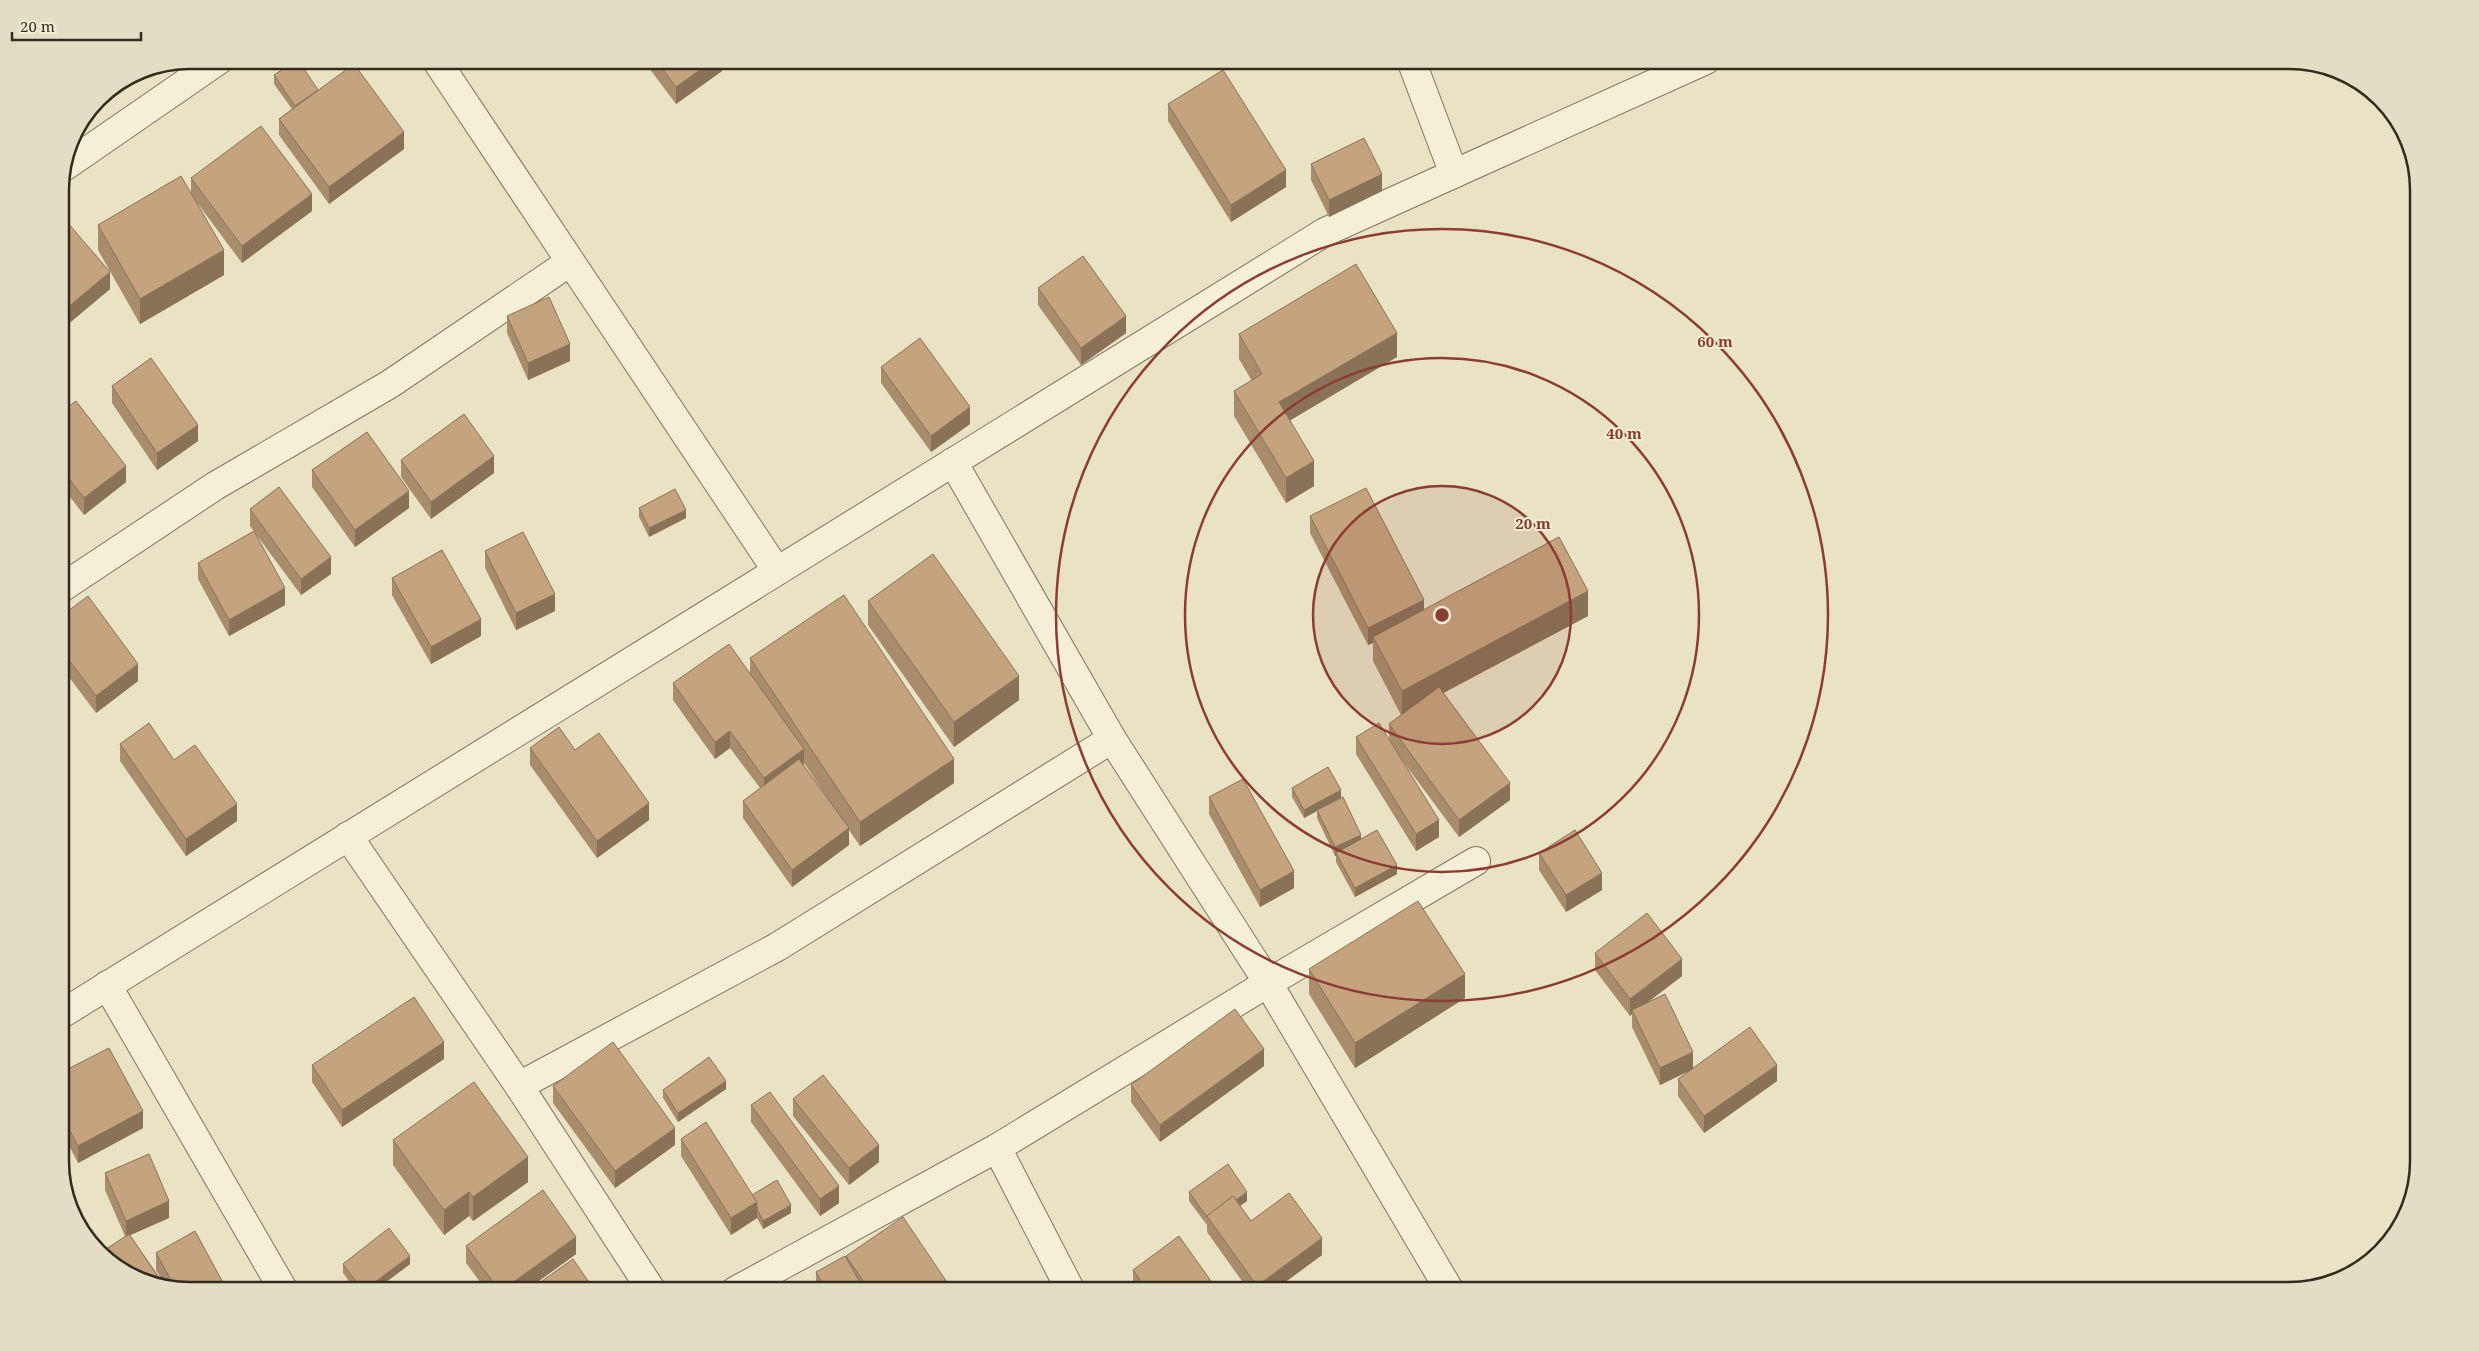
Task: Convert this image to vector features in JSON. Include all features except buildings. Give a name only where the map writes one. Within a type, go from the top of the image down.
[{"type":"street","points":[[73,161],[206,69]]},
{"type":"street","points":[[442,69],[777,571]]},
{"type":"street","points":[[1414,69],[1454,174]]},
{"type":"street","points":[[69,1009],[1325,232],[1686,69]]},
{"type":"street","points":[[69,583],[215,486],[390,384],[570,262]]},
{"type":"street","points":[[952,462],[1112,739],[1268,983],[1445,1282]]},
{"type":"street","points":[[519,1086],[777,947],[1112,739]]},
{"type":"street","points":[[348,836],[519,1086],[646,1282]]},
{"type":"street","points":[[752,1282],[997,1148],[1268,983],[1476,861]]},
{"type":"street","points":[[107,985],[279,1282]]},
{"type":"street","points":[[997,1148],[1066,1282]]}]
